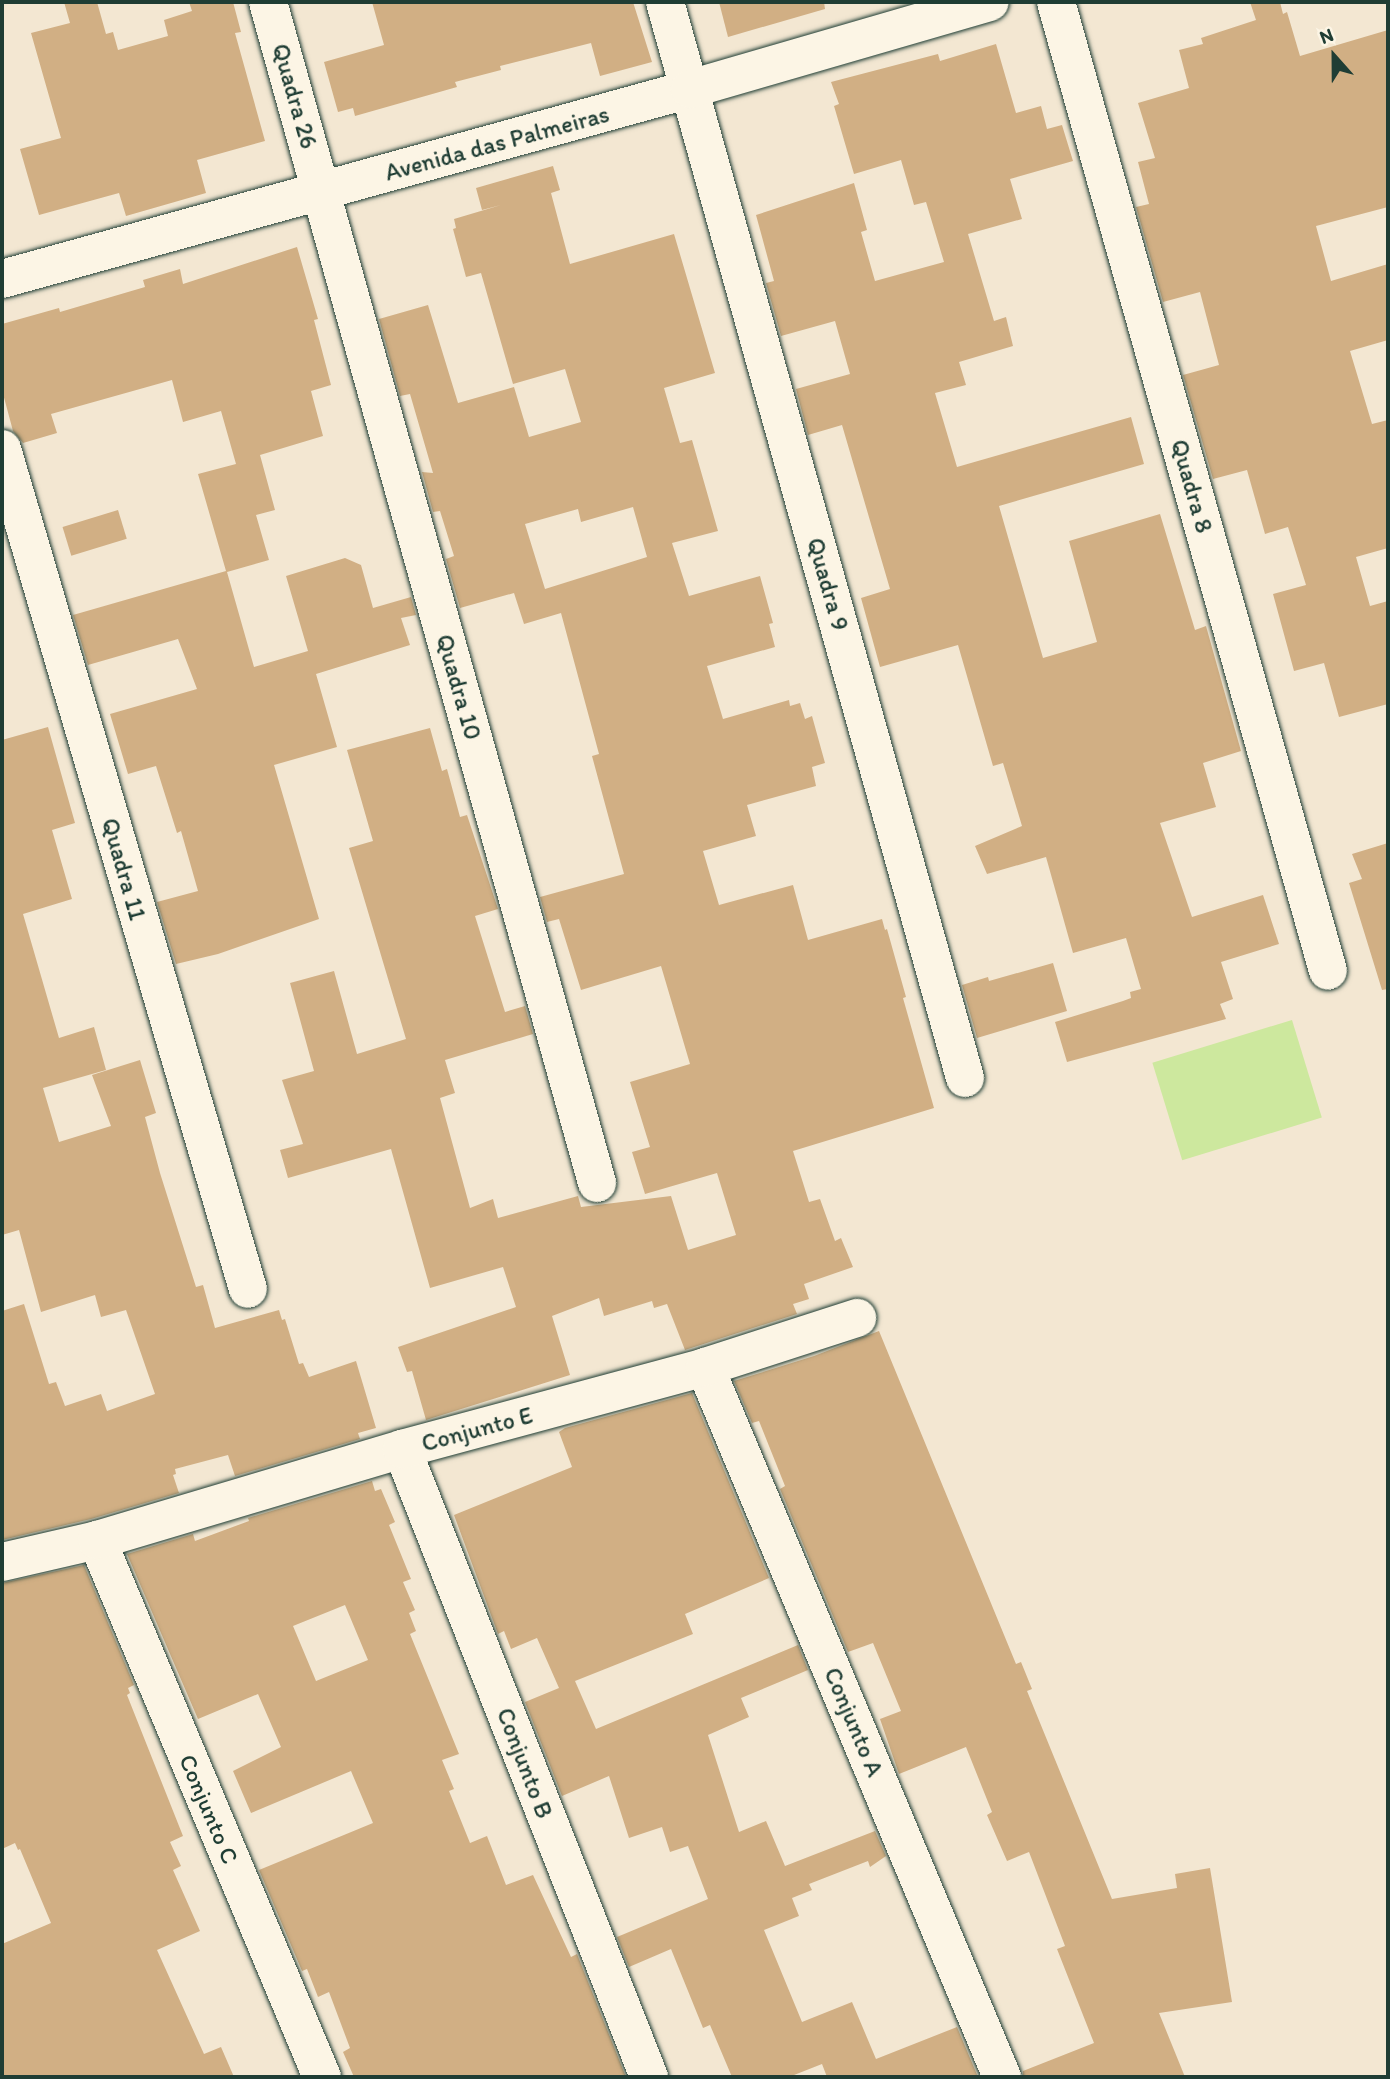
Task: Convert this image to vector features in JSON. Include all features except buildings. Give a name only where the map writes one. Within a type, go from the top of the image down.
[{"type":"street","name":"Quadra 26","points":[[268,2],[321,191]]},
{"type":"street","name":"Quadra 9","points":[[665,2],[965,1078]]},
{"type":"street","name":"Avenida das Palmeiras","points":[[2,279],[690,89],[990,2]]},
{"type":"street","name":"Quadra 8","points":[[1056,2],[1328,971]]},
{"type":"street","name":"Quadra 10","points":[[321,191],[597,1183]]},
{"type":"street","name":"Quadra 11","points":[[2,449],[248,1289]]},
{"type":"street","name":"Conjunto E","points":[[2,1562],[97,1540],[402,1449],[705,1367],[858,1318]]},
{"type":"street","name":"Conjunto A","points":[[705,1367],[1002,2077]]},
{"type":"street","name":"Conjunto B","points":[[402,1449],[649,2077]]},
{"type":"street","name":"Conjunto C","points":[[97,1540],[322,2077]]},
{"type":"green space","points":[[1292,1020],[1322,1118],[1182,1160],[1152,1063]]}]
